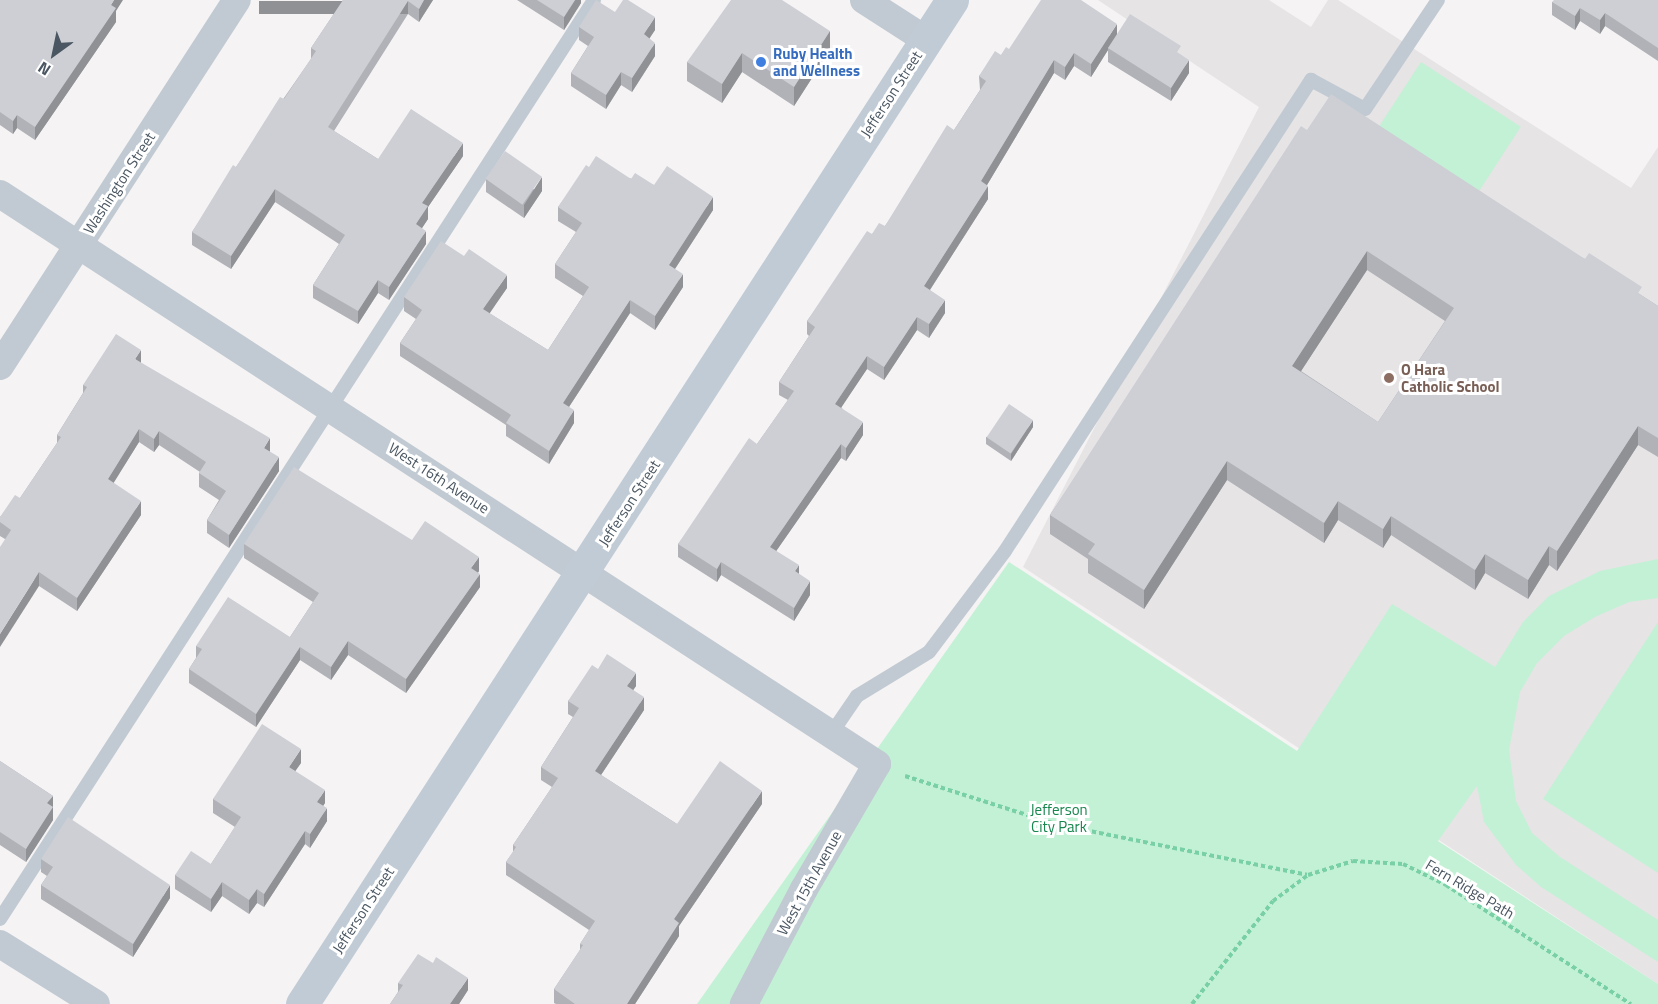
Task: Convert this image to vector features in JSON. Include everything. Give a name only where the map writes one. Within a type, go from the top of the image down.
[{"type":"street","name":"Washington Street","points":[[0,366],[237,0]]},
{"type":"street","points":[[864,0],[926,40]]},
{"type":"street","name":"Jefferson Street","points":[[302,1004],[584,573],[952,0]]},
{"type":"street","name":"West 16th Avenue","points":[[0,194],[330,405],[877,764]]},
{"type":"street","name":"West 15th Avenue","points":[[744,1004],[804,889],[877,764]]},
{"type":"street","points":[[0,944],[96,1004]]},
{"type":"lane","points":[[0,919],[330,405],[594,0]]},
{"type":"lane","points":[[831,734],[857,696],[929,652],[1005,551],[1311,80],[1365,109],[1438,0]]},
{"type":"path","points":[[877,764],[921,782],[1055,824],[1308,875]]},
{"type":"path","name":"Fern Ridge Path","points":[[1192,1004],[1273,901],[1308,875],[1353,861],[1403,864],[1446,885],[1631,1004]]},
{"type":"shaded area","name":"O Hara Catholic School","points":[[1098,0],[1269,0],[1311,27],[1328,0],[1338,0],[1631,188],[1658,147],[1658,984],[1023,567],[1259,107]]},
{"type":"green space","points":[[1421,62],[1521,127],[1477,194],[1377,129]]},
{"type":"green space","name":"Jefferson City Park","points":[[1658,559],[1658,598],[1629,602],[1595,617],[1564,636],[1537,663],[1520,692],[1509,750],[1516,801],[1532,833],[1560,857],[1658,920],[1658,962],[1541,887],[1516,865],[1484,822],[1477,786],[1438,841],[1658,984],[1658,1004],[697,1004],[1009,562],[1297,751],[1392,604],[1495,667],[1523,622],[1549,596],[1600,571]]},
{"type":"green space","points":[[1658,622],[1658,873],[1543,799]]},
{"type":"building","points":[[0,0],[114,0],[111,5],[116,8],[35,127],[17,115],[13,121],[0,112]]},
{"type":"building","points":[[343,0],[424,0],[419,9],[408,1],[328,127],[378,159],[411,109],[463,143],[422,203],[428,206],[416,224],[426,231],[389,287],[378,280],[358,311],[313,285],[345,235],[275,189],[231,256],[192,232],[233,165],[236,167],[280,97],[284,99],[316,51],[311,48]]},
{"type":"building","points":[[537,0],[575,0],[564,17]]},
{"type":"building","points":[[596,0],[615,12],[623,0],[628,0],[655,17],[644,34],[655,43],[632,78],[621,72],[606,95],[571,73],[594,37],[579,27]]},
{"type":"building","name":"Ruby Health and Wellness","points":[[731,0],[782,0],[830,31],[794,87],[742,53],[722,84],[687,62]]},
{"type":"building","points":[[1041,0],[1081,0],[1117,24],[1091,64],[1074,53],[1065,67],[1054,60],[981,181],[988,186],[924,286],[945,300],[929,324],[917,317],[884,367],[867,356],[835,404],[863,422],[846,448],[841,444],[770,547],[799,565],[795,571],[810,581],[794,608],[721,562],[717,569],[678,544],[749,438],[757,444],[794,391],[779,382],[815,327],[807,321],[867,231],[872,234],[879,223],[885,226],[947,125],[954,130],[986,81],[979,76],[995,51],[1001,55],[1006,47],[1009,49]]},
{"type":"building","points":[[1554,0],[1658,0],[1658,48],[1605,13],[1600,20],[1580,8],[1575,16],[1552,2]]},
{"type":"building","points":[[1130,14],[1181,46],[1177,52],[1189,60],[1171,88],[1108,48]]},
{"type":"building","points":[[1331,94],[1585,259],[1589,253],[1642,287],[1638,293],[1658,306],[1658,438],[1638,426],[1557,551],[1549,546],[1528,580],[1485,554],[1475,570],[1391,516],[1383,529],[1338,501],[1324,523],[1227,461],[1144,590],[1088,554],[1095,544],[1050,515],[1301,126],[1307,130]],"holes":[[[1367,251],[1454,308],[1378,422],[1292,366]]]},
{"type":"building","points":[[505,151],[542,177],[522,205],[485,179]]},
{"type":"building","points":[[596,156],[631,179],[635,173],[654,185],[667,166],[713,197],[669,265],[683,274],[655,316],[630,300],[563,403],[574,410],[549,451],[506,423],[511,415],[400,343],[422,310],[404,297],[441,241],[464,256],[469,249],[507,275],[483,309],[548,350],[589,287],[555,264],[582,223],[558,207],[586,165],[589,167]]},
{"type":"building","points":[[116,334],[141,350],[135,359],[270,438],[264,448],[279,457],[229,535],[207,520],[226,491],[199,473],[206,462],[159,431],[154,439],[139,429],[108,479],[141,501],[77,598],[39,572],[0,634],[0,547],[11,530],[0,522],[0,517],[15,495],[20,498],[61,437],[57,435],[87,387],[83,385]]},
{"type":"building","points":[[1009,404],[1033,420],[1011,453],[987,437]]},
{"type":"building","points":[[294,467],[412,540],[425,521],[479,557],[471,568],[480,574],[406,679],[348,641],[331,667],[300,647],[256,714],[189,669],[202,649],[196,646],[228,597],[290,637],[319,593],[244,544]]},
{"type":"building","points":[[607,654],[636,673],[627,686],[644,697],[595,771],[677,824],[720,761],[762,791],[674,919],[679,923],[627,1004],[575,1004],[554,989],[583,945],[580,944],[595,921],[506,862],[516,847],[513,845],[558,778],[541,767],[579,708],[568,701],[592,665],[598,669]]},
{"type":"building","points":[[262,724],[301,749],[289,767],[325,790],[317,802],[327,808],[310,834],[305,831],[264,894],[257,889],[249,900],[222,882],[211,899],[175,875],[191,851],[211,864],[241,817],[213,799]]},
{"type":"building","points":[[0,761],[53,796],[47,803],[53,807],[26,849],[0,832]]},
{"type":"building","points":[[68,817],[170,885],[133,944],[41,885],[53,867],[41,859]]},
{"type":"building","points":[[418,954],[433,963],[436,957],[468,978],[450,1004],[390,1004],[403,985],[398,983]]},
{"type":"place","name":"Ruby Health and Wellness","points":[[761,62]]},
{"type":"place","name":"O Hara Catholic School","points":[[1389,378]]}]
